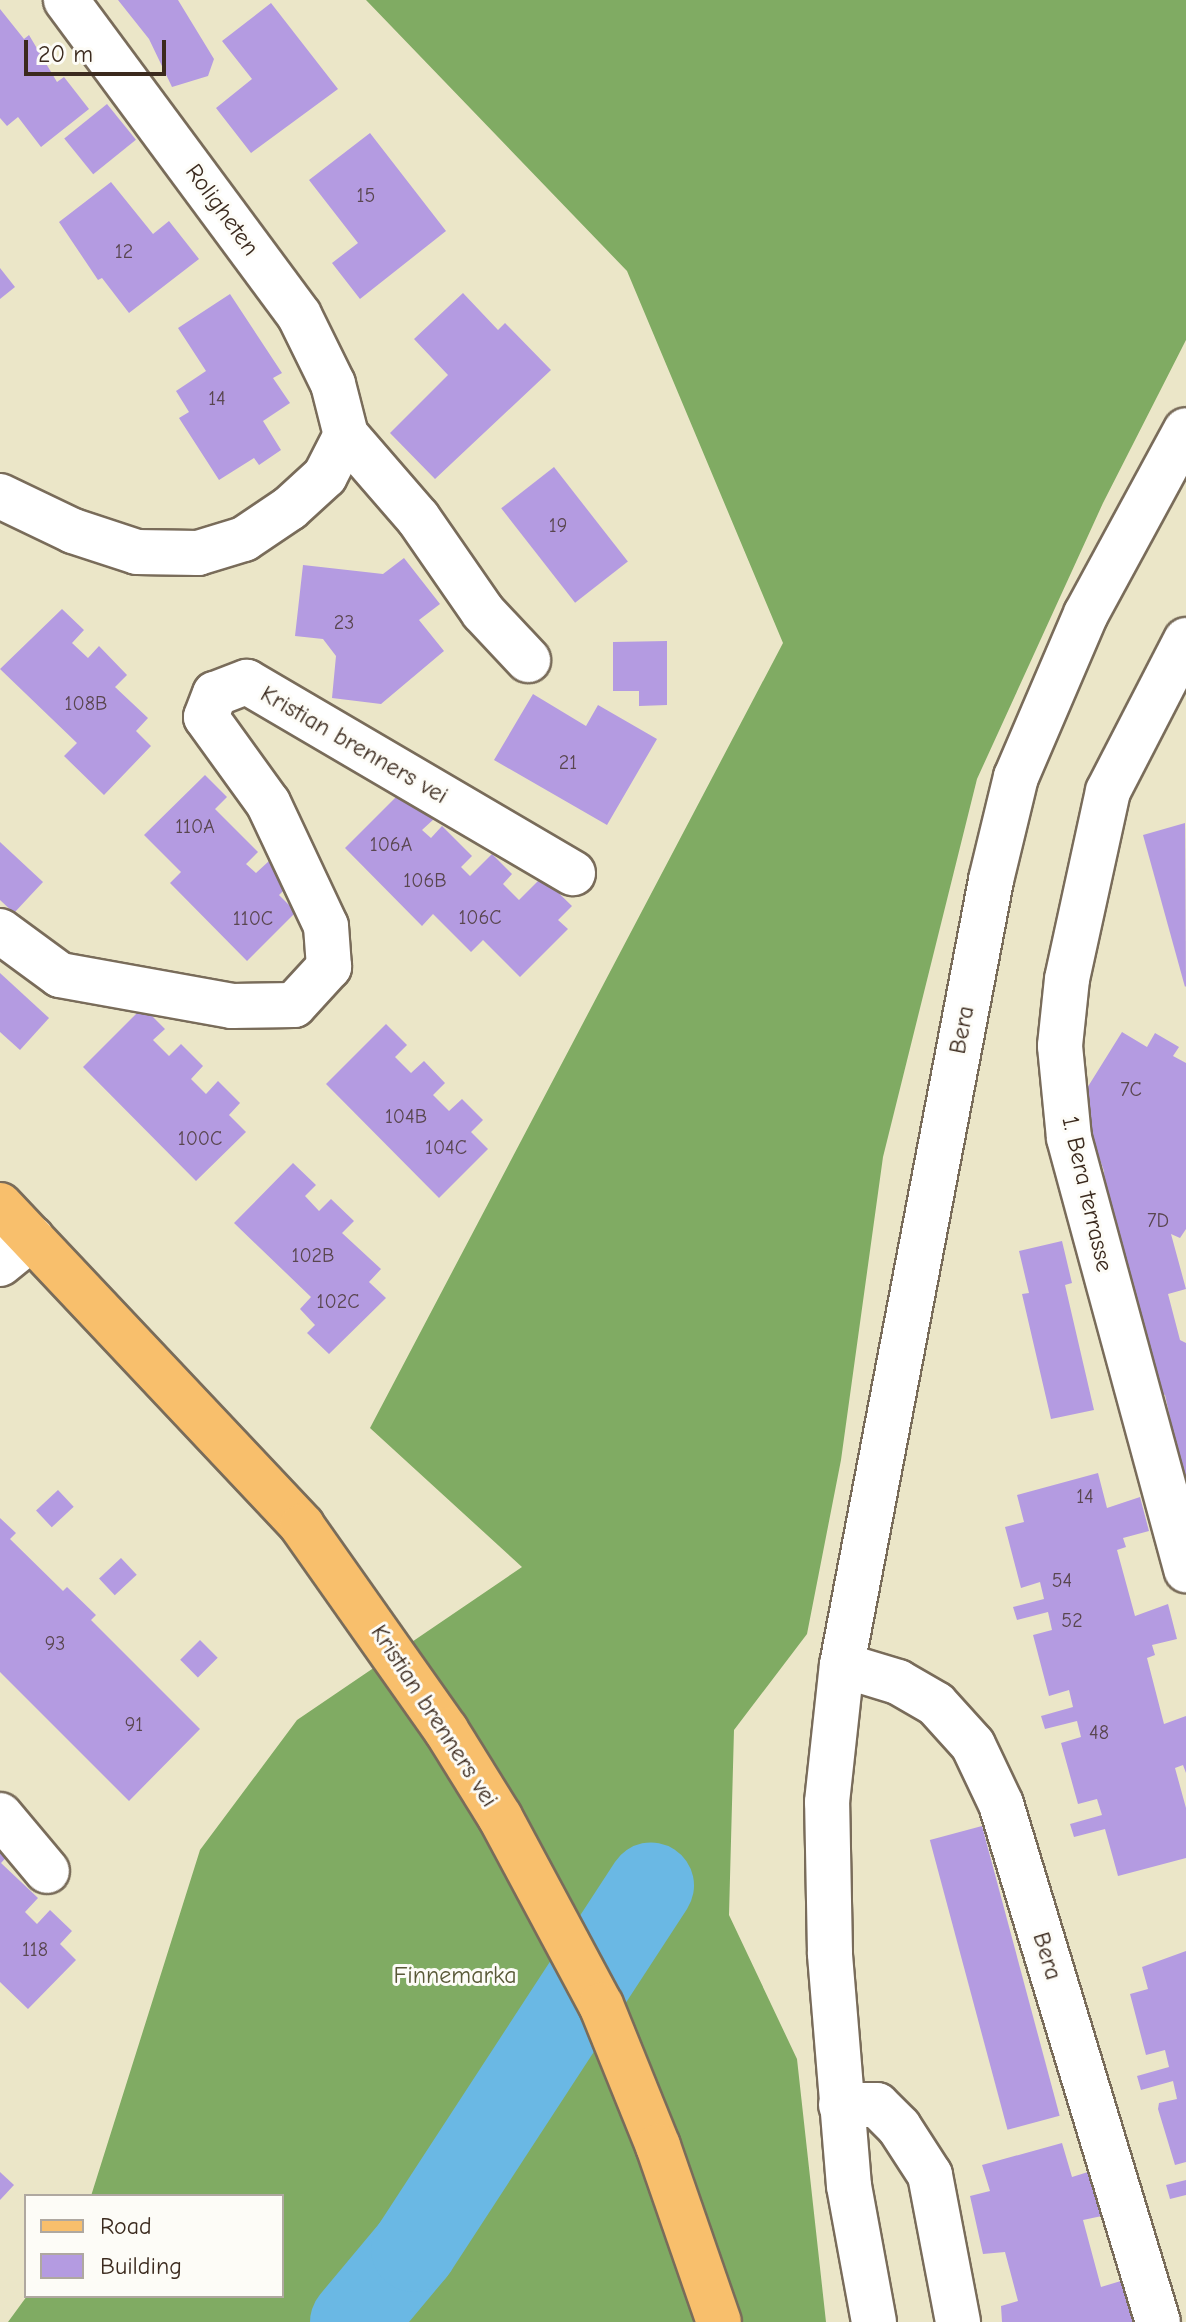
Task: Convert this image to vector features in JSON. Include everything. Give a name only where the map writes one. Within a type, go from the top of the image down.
[{"type":"main road","name":"Kristian brenners vei","points":[[0,1205],[16,1251],[302,1526],[382,1637],[500,1817],[601,2005],[658,2146],[719,2322]]},
{"type":"street","name":"Roligheten","points":[[66,0],[299,315],[333,384],[346,435],[418,518],[483,612],[528,660]]},
{"type":"street","name":"Bera","points":[[874,2322],[841,2105],[830,1953],[827,1802],[842,1665],[991,880],[1016,777],[1086,614],[1186,430]]},
{"type":"street","points":[[0,496],[73,531],[137,552],[198,553],[244,539],[290,508],[325,476],[346,435]]},
{"type":"street","name":"1. Bera terrasse","points":[[1186,640],[1108,791],[1067,979],[1060,1046],[1069,1138],[1186,1570]]},
{"type":"street","name":"Kristian brenners vei","points":[[0,931],[60,975],[232,1006],[294,1005],[329,967],[326,926],[268,803],[206,717],[215,694],[247,682],[573,873]]},
{"type":"street","name":"Bera","points":[[842,1665],[898,1682],[936,1704],[973,1745],[1001,1804],[1158,2322]]},
{"type":"street","points":[[0,1815],[47,1871]]},
{"type":"street","points":[[841,2105],[877,2105],[899,2127],[930,2175],[958,2322]]},
{"type":"green space","name":"Finnemarka","points":[[366,0],[1186,0],[1186,340],[1103,503],[977,779],[883,1157],[841,1460],[807,1634],[734,1730],[729,1915],[797,2059],[826,2322],[8,2322],[26,2298],[284,2298],[284,2194],[92,2194],[200,1850],[297,1720],[522,1567],[370,1428],[783,643],[627,271]]},
{"type":"building","points":[[118,0],[178,0],[214,59],[208,76],[172,87],[149,39]]},
{"type":"building","points":[[271,3],[338,89],[251,153],[216,108],[252,79],[222,41]]},
{"type":"building","points":[[0,9],[24,39],[29,35],[57,82],[64,77],[89,109],[41,147],[18,117],[7,126],[0,118]]},
{"type":"building","points":[[107,104],[136,140],[93,174],[64,139]]},
{"type":"building","points":[[370,133],[446,231],[360,299],[332,263],[358,243],[309,180]]},
{"type":"building","points":[[111,182],[153,234],[169,221],[199,259],[129,313],[102,278],[98,280],[59,222]]},
{"type":"building","points":[[0,268],[15,287],[0,299]]},
{"type":"building","points":[[463,293],[498,330],[505,323],[551,370],[435,479],[390,433],[448,375],[414,339]]},
{"type":"building","points":[[230,294],[282,373],[273,378],[290,403],[263,421],[281,450],[259,465],[254,458],[219,480],[179,418],[189,412],[176,391],[206,371],[178,328]]},
{"type":"building","points":[[554,467],[628,562],[575,603],[501,508]]},
{"type":"building","points":[[404,558],[440,604],[419,620],[444,651],[381,704],[332,698],[336,656],[323,639],[295,636],[303,565],[383,574]]},
{"type":"building","points":[[62,609],[84,630],[72,643],[88,658],[99,646],[127,675],[115,687],[148,718],[136,731],[151,746],[104,795],[64,756],[77,743],[0,669]]},
{"type":"building","points":[[667,641],[667,705],[639,706],[639,691],[613,691],[613,642]]},
{"type":"building","points":[[533,694],[586,726],[598,705],[657,739],[607,825],[494,760]]},
{"type":"building","points":[[205,775],[227,797],[215,809],[258,852],[246,864],[256,873],[269,861],[291,883],[279,895],[296,912],[247,961],[170,883],[181,872],[144,835]]},
{"type":"building","points":[[405,788],[435,818],[422,830],[431,838],[442,826],[472,856],[461,867],[470,876],[492,854],[512,874],[503,884],[519,900],[542,877],[572,906],[558,920],[568,929],[520,977],[483,940],[471,952],[433,914],[422,926],[345,848]]},
{"type":"building","points":[[1185,823],[1186,986],[1185,987],[1143,835]]},
{"type":"building","points":[[0,842],[43,882],[14,913],[0,900]]},
{"type":"building","points":[[0,973],[49,1018],[20,1050],[0,1032]]},
{"type":"building","points":[[143,1007],[165,1029],[153,1040],[169,1056],[181,1044],[203,1066],[191,1079],[206,1094],[218,1081],[240,1103],[229,1115],[246,1132],[196,1181],[83,1067]]},
{"type":"building","points":[[386,1024],[407,1045],[395,1057],[411,1073],[424,1061],[445,1083],[433,1095],[449,1111],[462,1099],[483,1120],[471,1132],[488,1149],[439,1198],[326,1084]]},
{"type":"building","points":[[1122,1032],[1147,1047],[1155,1033],[1179,1047],[1173,1056],[1186,1063],[1186,1229],[1180,1238],[1171,1234],[1186,1289],[1168,1294],[1180,1340],[1186,1343],[1186,1491],[1165,1395],[1158,1393],[1138,1301],[1105,1195],[1104,1171],[1079,1101]]},
{"type":"building","points":[[293,1163],[316,1185],[305,1196],[319,1211],[331,1199],[354,1221],[342,1233],[381,1269],[369,1282],[386,1298],[329,1354],[307,1333],[315,1325],[300,1309],[311,1297],[234,1223]]},
{"type":"building","points":[[1062,1241],[1072,1283],[1065,1285],[1094,1410],[1051,1419],[1022,1294],[1029,1293],[1019,1251]]},
{"type":"building","points":[[1098,1473],[1107,1508],[1140,1497],[1149,1531],[1123,1538],[1126,1547],[1117,1550],[1135,1616],[1168,1604],[1177,1639],[1152,1645],[1155,1655],[1147,1658],[1164,1724],[1186,1716],[1186,1773],[1183,1765],[1175,1768],[1186,1808],[1186,1858],[1118,1876],[1105,1829],[1074,1837],[1070,1824],[1102,1815],[1097,1799],[1078,1804],[1061,1743],[1081,1737],[1077,1721],[1045,1729],[1041,1716],[1073,1707],[1069,1690],[1049,1696],[1033,1635],[1052,1630],[1048,1612],[1017,1620],[1013,1607],[1044,1599],[1040,1582],[1021,1588],[1005,1527],[1024,1522],[1017,1495]]},
{"type":"building","points":[[58,1490],[74,1507],[52,1527],[36,1510]]},
{"type":"building","points":[[0,1518],[16,1533],[10,1539],[63,1591],[67,1587],[96,1615],[91,1620],[200,1729],[129,1801],[0,1672]]},
{"type":"building","points":[[121,1558],[137,1575],[115,1595],[99,1578]]},
{"type":"building","points":[[200,1640],[218,1658],[198,1677],[180,1660]]},
{"type":"building","points":[[982,1826],[1060,2116],[1007,2130],[930,1840]]},
{"type":"building","points":[[0,1837],[13,1850],[1,1863],[38,1898],[25,1912],[37,1924],[50,1910],[72,1931],[60,1944],[76,1960],[28,2009],[0,1982]]},
{"type":"building","points":[[1186,1951],[1186,2162],[1175,2165],[1158,2109],[1159,2103],[1177,2099],[1173,2081],[1141,2090],[1137,2076],[1169,2067],[1165,2050],[1146,2055],[1130,1994],[1148,1989],[1142,1967]]},
{"type":"building","points":[[1062,2143],[1072,2177],[1104,2167],[1116,2213],[1083,2220],[1101,2287],[1134,2277],[1146,2322],[1002,2322],[1001,2306],[1018,2301],[1005,2252],[983,2254],[970,2196],[990,2191],[982,2165]]},
{"type":"building","points":[[0,2172],[14,2185],[0,2200]]},
{"type":"building","points":[[1186,2180],[1186,2195],[1170,2199],[1166,2185]]},
{"type":"waterway","points":[[353,2322],[414,2249],[651,1885]]}]
